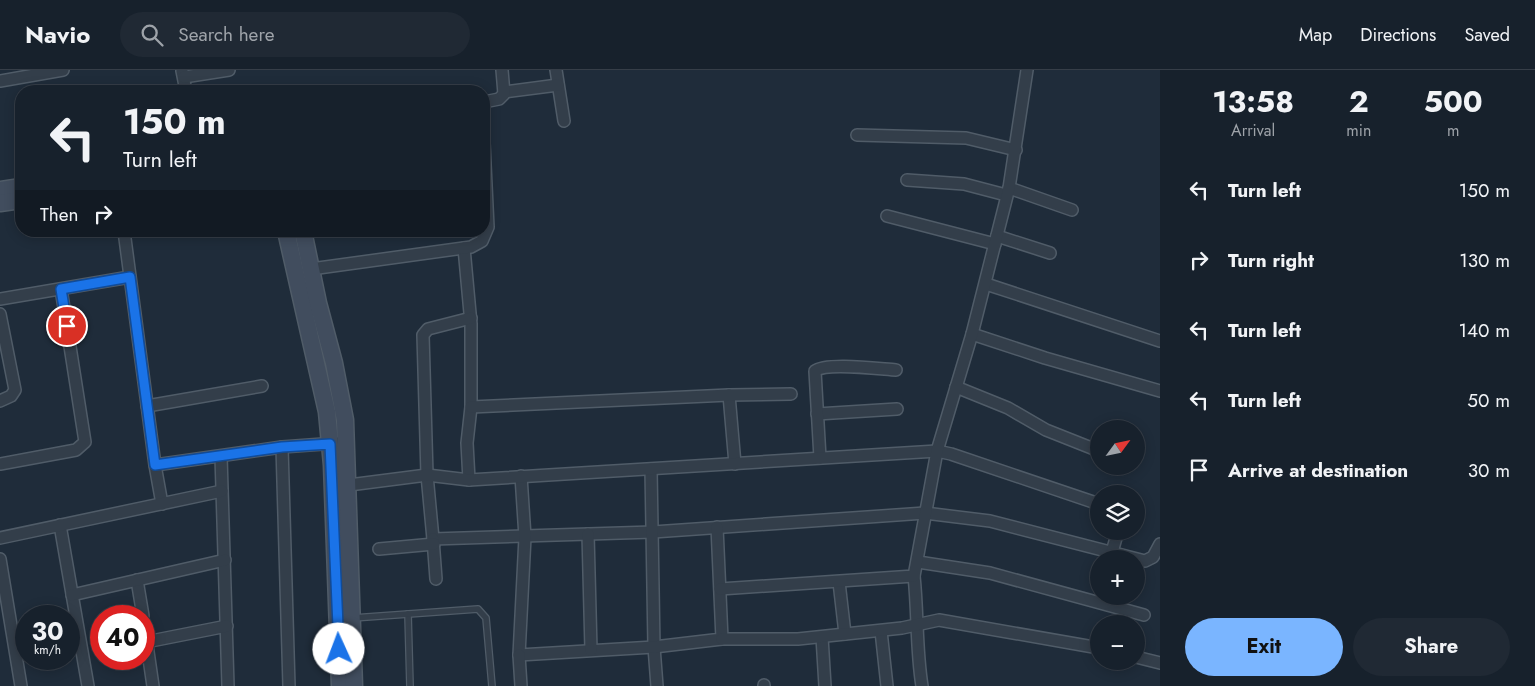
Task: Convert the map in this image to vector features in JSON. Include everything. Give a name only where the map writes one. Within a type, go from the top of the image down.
[{"type":"street","points":[[0,81],[63,70]]},
{"type":"street","points":[[183,74],[229,70]]},
{"type":"street","points":[[502,70],[504,92]]},
{"type":"street","points":[[556,70],[564,122]]},
{"type":"street","points":[[922,686],[916,647],[917,624],[914,576],[937,451],[986,284],[1007,192],[1016,150],[1027,70]]},
{"type":"street","points":[[490,100],[499,98],[504,92],[558,85]]},
{"type":"street","points":[[857,135],[966,138],[1016,150]]},
{"type":"street","points":[[907,180],[964,184],[1007,192],[1072,210]]},
{"type":"street","points":[[0,190],[15,188]]},
{"type":"street","points":[[0,203],[15,201]]},
{"type":"street","points":[[887,216],[1050,253]]},
{"type":"street","points":[[125,237],[155,465],[162,504]]},
{"type":"street","points":[[287,237],[323,388],[349,485],[354,686]]},
{"type":"street","points":[[304,237],[343,403],[338,443],[340,686]]},
{"type":"street","points":[[311,269],[464,248],[477,244],[484,237]]},
{"type":"street","points":[[464,248],[471,318],[471,407],[467,443],[469,480]]},
{"type":"street","points":[[0,299],[130,277]]},
{"type":"street","points":[[986,284],[1160,341]]},
{"type":"street","points":[[0,464],[76,450],[86,442],[61,289]]},
{"type":"street","points":[[0,314],[15,390],[11,396],[0,401]]},
{"type":"street","points":[[436,579],[427,475],[423,335],[428,328],[471,318]]},
{"type":"street","points":[[972,334],[1045,358],[1160,391]]},
{"type":"street","points":[[820,458],[814,376],[817,369],[850,367],[896,370]]},
{"type":"street","points":[[147,406],[262,386]]},
{"type":"street","points":[[956,387],[1008,408],[1046,430],[1090,447]]},
{"type":"street","points":[[471,407],[730,394],[791,394]]},
{"type":"street","points":[[730,394],[735,464]]},
{"type":"street","points":[[817,414],[898,409]]},
{"type":"street","points":[[155,465],[282,447],[338,443]]},
{"type":"street","points":[[282,447],[289,686]]},
{"type":"street","points":[[349,485],[427,475],[469,480],[937,451],[1090,501]]},
{"type":"street","points":[[221,456],[228,686]]},
{"type":"street","points":[[651,470],[654,532],[654,647],[657,686]]},
{"type":"street","points":[[520,476],[525,537],[519,655],[521,686]]},
{"type":"street","points":[[0,538],[222,491]]},
{"type":"street","points":[[379,550],[434,542],[654,532],[925,513],[983,520],[1104,550]]},
{"type":"street","points":[[60,525],[88,686]]},
{"type":"street","points":[[717,527],[722,639]]},
{"type":"street","points":[[588,534],[591,650]]},
{"type":"street","points":[[1145,561],[1153,557],[1160,544]]},
{"type":"street","points":[[0,559],[4,606],[21,686]]},
{"type":"street","points":[[72,595],[225,560]]},
{"type":"street","points":[[918,562],[990,573],[1144,615]]},
{"type":"street","points":[[720,589],[914,576]]},
{"type":"street","points":[[137,580],[140,605]]},
{"type":"street","points":[[839,582],[845,634]]},
{"type":"street","points":[[519,655],[654,647],[722,639],[775,641],[881,631],[932,620],[1090,646]]},
{"type":"street","points":[[155,640],[227,626]]},
{"type":"street","points":[[881,631],[887,686]]},
{"type":"street","points":[[822,637],[825,686]]},
{"type":"street","points":[[1145,659],[1160,662]]},
{"type":"street","points":[[150,670],[153,686]]},
{"type":"lane","points":[[351,618],[478,610],[483,612],[487,627],[492,686]]},
{"type":"lane","points":[[408,614],[410,686]]},
{"type":"route","points":[[67,326],[61,289],[130,277],[155,465],[282,447],[330,444],[339,649]]}]
